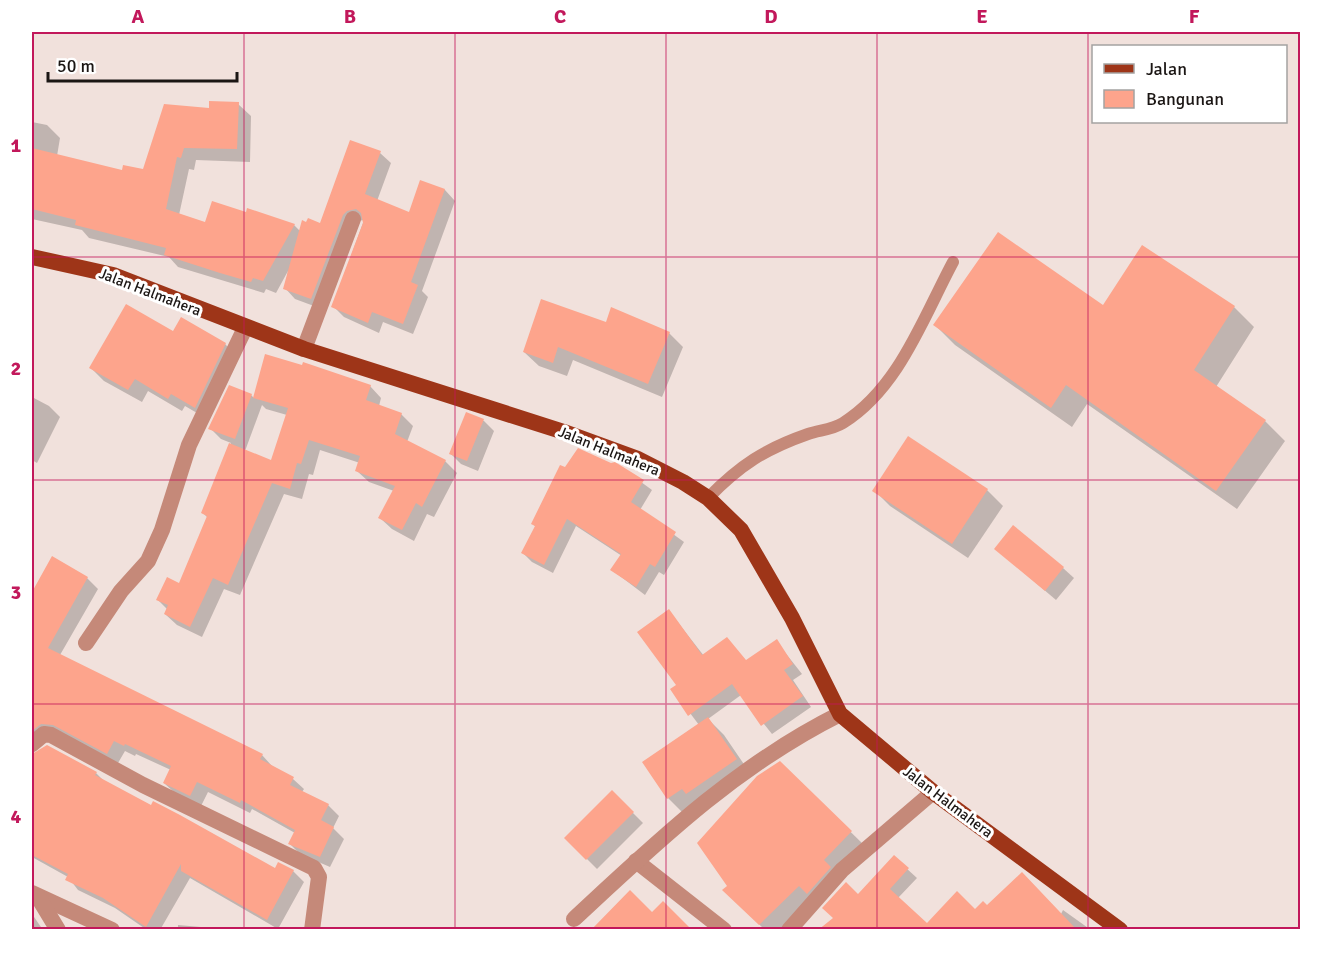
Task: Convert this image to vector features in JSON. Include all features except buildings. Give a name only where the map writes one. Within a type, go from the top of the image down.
[{"type":"main road","name":"Jalan Halmahera","points":[[32,257],[113,275],[304,349],[564,432],[627,455],[683,482],[708,498],[741,530],[792,618],[840,714],[933,792],[1120,930]]},
{"type":"street","points":[[304,349],[353,219]]},
{"type":"street","points":[[86,643],[121,591],[148,561],[162,530],[189,445],[245,328]]},
{"type":"street","points":[[574,919],[709,796],[794,737],[840,714]]},
{"type":"street","points":[[33,740],[44,734],[51,735],[143,785],[314,868],[319,877],[312,930]]},
{"type":"street","points":[[789,930],[842,870],[933,792]]},
{"type":"street","points":[[636,861],[724,930]]},
{"type":"street","points":[[35,895],[58,930]]},
{"type":"street","points":[[35,895],[112,930]]},
{"type":"lane","points":[[708,498],[746,463],[810,433],[837,426],[875,398],[891,379],[953,262]]}]
